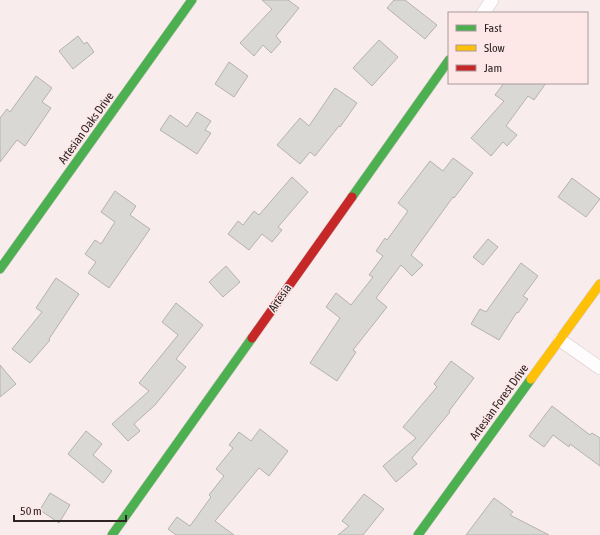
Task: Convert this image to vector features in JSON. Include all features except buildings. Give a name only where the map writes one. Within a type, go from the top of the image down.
[{"type":"street","name":"Artesian Oaks Drive","points":[[0,269],[192,0]]},
{"type":"street","points":[[483,12],[492,0]]},
{"type":"street","name":"Artesia","points":[[112,535],[448,61]]},
{"type":"street","name":"Artesian Forest Drive","points":[[418,535],[600,284]]},
{"type":"street","points":[[560,340],[600,368]]},
{"type":"traffic: fast","points":[[0,269],[192,0]]},
{"type":"traffic: fast","points":[[352,197],[448,61]]},
{"type":"traffic: fast","points":[[112,535],[252,338]]},
{"type":"traffic: fast","points":[[418,535],[531,379]]},
{"type":"traffic: slow","points":[[531,379],[600,284]]},
{"type":"traffic: jam","points":[[252,338],[352,197]]}]
